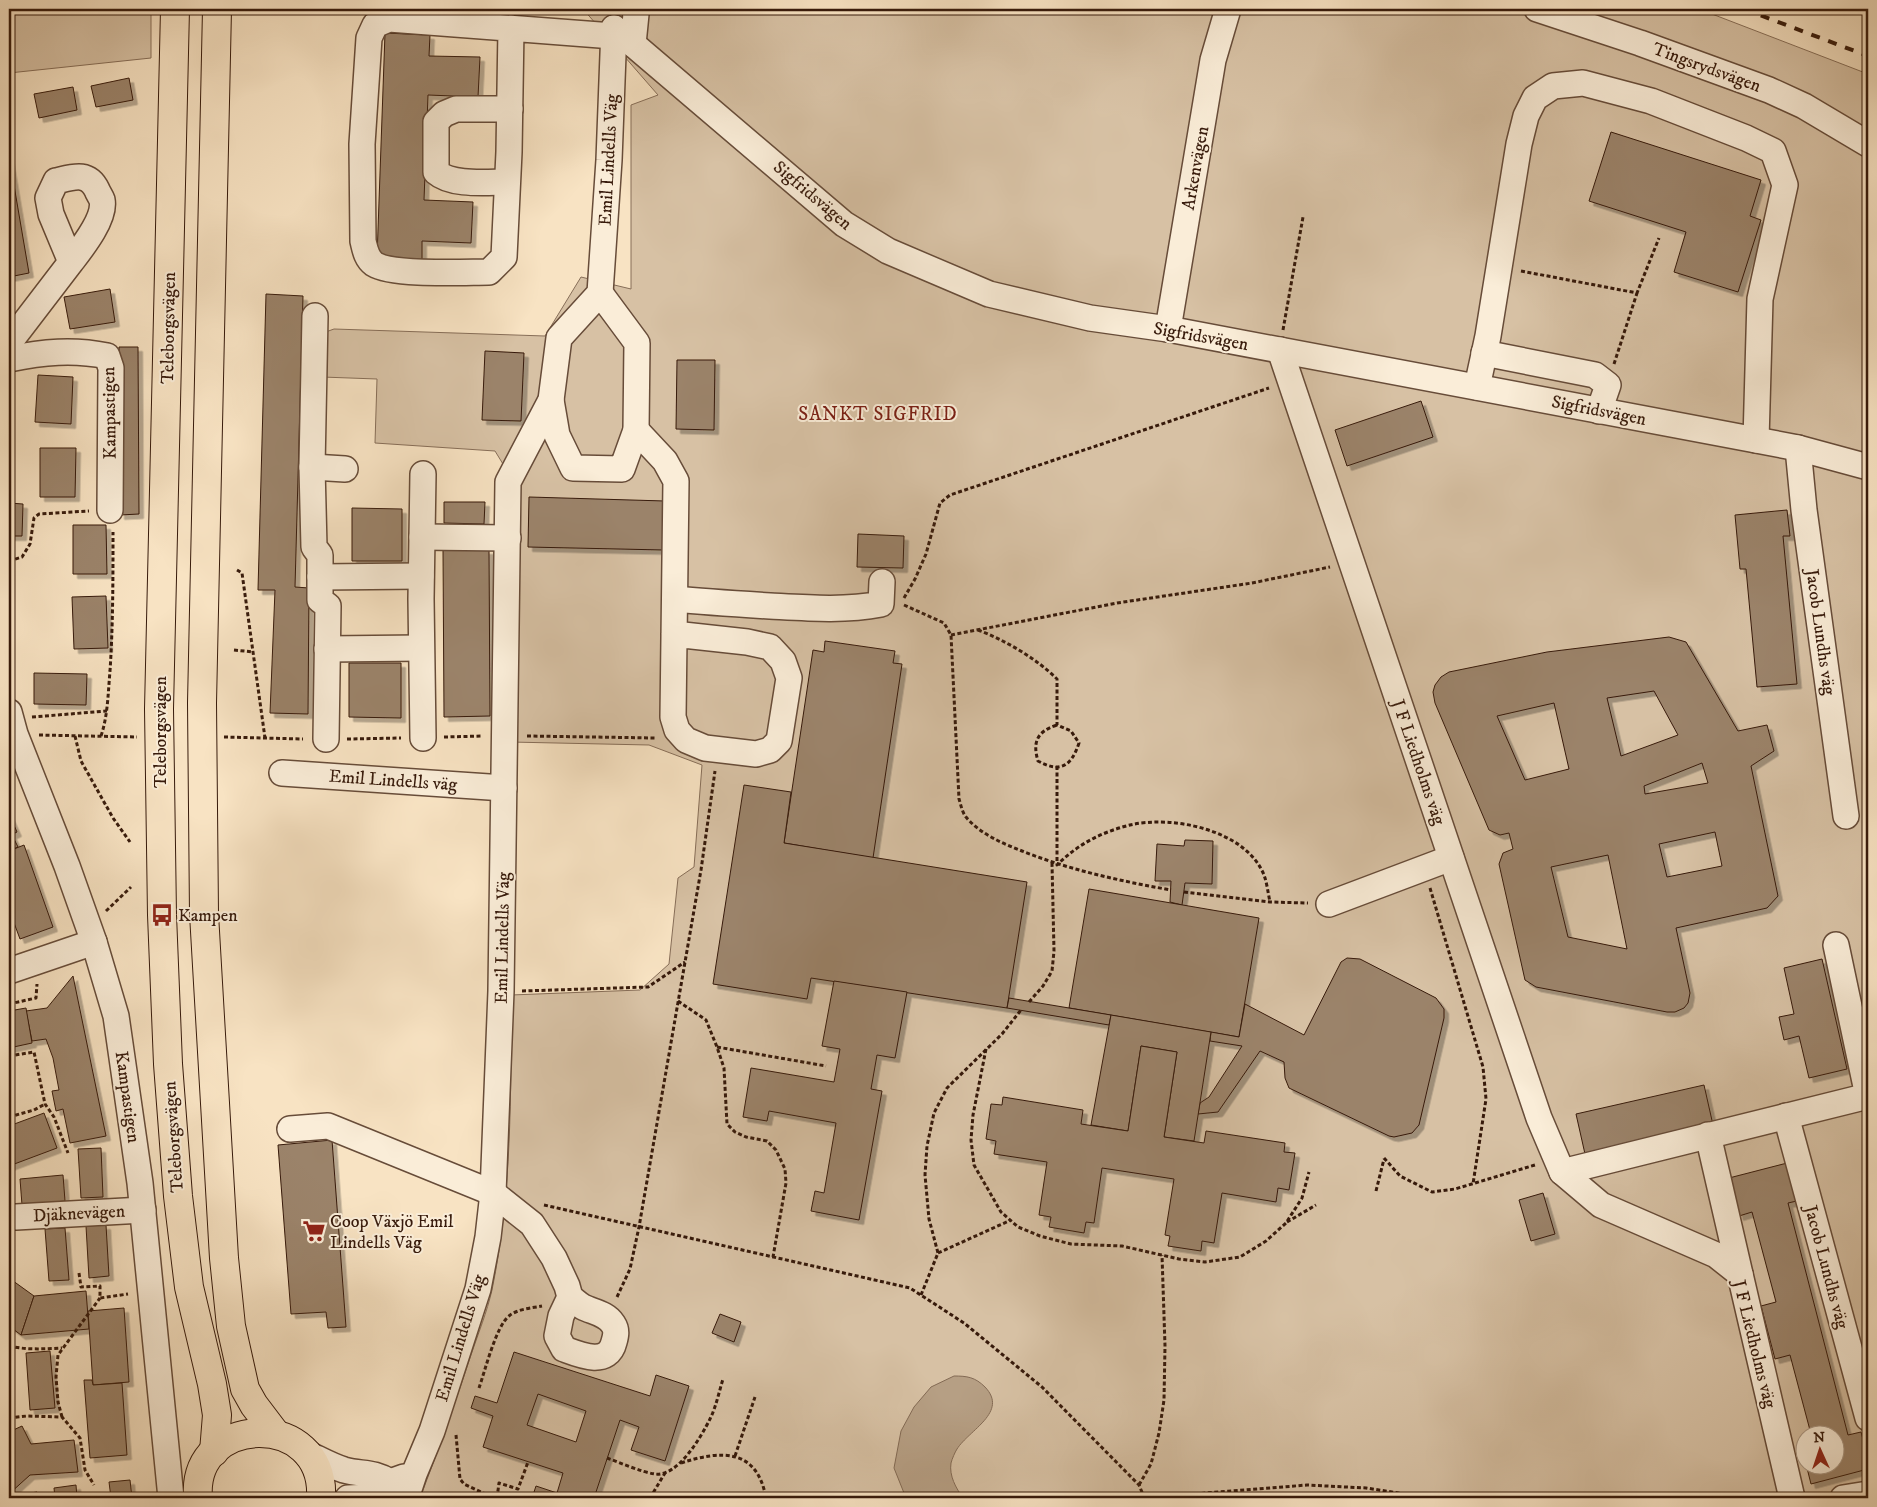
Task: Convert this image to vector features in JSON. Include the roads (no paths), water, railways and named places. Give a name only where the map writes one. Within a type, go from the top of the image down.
[{"type":"main road","name":"Teleborgsvägen","points":[[175,9],[159,709],[162,915],[168,1064],[178,1196],[188,1287],[212,1384],[217,1416],[214,1452]]},
{"type":"main road","points":[[217,9],[202,703],[204,914],[224,1258],[231,1326],[245,1389],[254,1405],[276,1434]]},
{"type":"main road","points":[[198,1498],[200,1477],[214,1452],[227,1441],[243,1434],[260,1432],[276,1434],[298,1445],[306,1453],[315,1466],[320,1480],[321,1498]]},
{"type":"street","name":"Emil Lindells Väg","points":[[600,293],[637,344],[636,430],[622,469],[573,468],[557,435],[551,400],[559,338],[600,293],[620,36],[636,14],[634,9]]},
{"type":"street","name":"Arkenvägen","points":[[1168,329],[1214,60],[1228,9]]},
{"type":"street","name":"Tingsrydsvägen","points":[[1537,9],[1640,43],[1769,90],[1804,106],[1868,144]]},
{"type":"street","points":[[511,28],[508,182],[504,258],[489,272],[435,273],[390,269],[375,264],[366,254],[363,241],[362,144],[369,38],[374,25],[389,19],[620,36]]},
{"type":"street","name":"Sigfridsvägen","points":[[620,36],[844,224],[888,251],[989,294],[1090,318],[1168,329],[1798,448],[1868,467]]},
{"type":"street","points":[[1477,387],[1519,144],[1526,116],[1535,98],[1553,86],[1583,83],[1651,101],[1774,151],[1785,185],[1760,299],[1756,440]]},
{"type":"street","points":[[508,182],[443,179],[436,172],[436,122],[444,114],[456,109],[510,109]]},
{"type":"street","points":[[9,343],[71,262]]},
{"type":"street","points":[[316,316],[312,467],[314,547],[320,555],[320,600],[328,606],[326,739]]},
{"type":"street","name":"J F Liedholms väg","points":[[1280,350],[1539,1118],[1559,1165],[1601,1205],[1716,1255],[1740,1274],[1792,1498]]},
{"type":"street","name":"Kampastigen","points":[[9,359],[43,352],[88,352],[107,356],[111,368],[110,510]]},
{"type":"street","points":[[1484,353],[1595,375],[1608,385],[1600,411]]},
{"type":"street","name":"Emil Lindells Väg","points":[[398,1490],[414,1474],[432,1430],[478,1289],[488,1237],[493,1192],[501,991],[508,482],[551,400]]},
{"type":"street","points":[[636,430],[664,461],[676,480],[674,599],[673,717],[677,730],[686,740],[705,748],[756,754],[770,750],[779,741],[790,678],[783,661],[770,647],[747,642],[674,634]]},
{"type":"street","name":"Jacob Lundhs väg","points":[[1798,448],[1804,510],[1846,816]]},
{"type":"street","points":[[312,467],[345,469]]},
{"type":"street","points":[[423,474],[421,576],[423,738]]},
{"type":"street","points":[[422,537],[508,538]]},
{"type":"street","points":[[320,578],[421,576]]},
{"type":"street","points":[[674,599],[791,608],[834,609],[868,607],[881,604],[882,582]]},
{"type":"street","points":[[327,649],[421,648]]},
{"type":"street","name":"Kampastigen","points":[[12,730],[91,935],[116,1016],[143,1210],[171,1498]]},
{"type":"street","name":"Emil Lindells väg","points":[[282,773],[504,788]]},
{"type":"street","points":[[1329,904],[1452,858]]},
{"type":"street","points":[[9,971],[91,935]]},
{"type":"street","points":[[1559,1165],[1708,1135],[1868,1096],[1836,945]]},
{"type":"street","name":"Jacob Lundhs väg","points":[[1786,1116],[1868,1418]]},
{"type":"street","points":[[290,1129],[328,1126],[493,1192],[532,1224],[554,1258],[567,1286],[567,1303],[561,1316],[557,1336],[564,1349],[585,1358],[601,1357],[613,1347],[616,1332],[612,1322],[602,1314],[567,1303]]},
{"type":"street","points":[[1708,1135],[1740,1274]]},
{"type":"street","name":"Djäknevägen","points":[[16,1217],[143,1210]]},
{"type":"street","points":[[306,1453],[344,1470],[370,1472],[380,1475],[398,1490]]},
{"type":"street","points":[[348,1498],[371,1497],[381,1491],[398,1490]]},
{"type":"street","points":[[1843,1498],[1868,1494]]},
{"type":"railway","points":[[1744,9],[1868,56]]},
{"type":"place","name":"Kampen","points":[[162,915]]},
{"type":"place","name":"Coop Växjö Emil Lindells Väg","points":[[314,1231]]},
{"type":"district","name":"SANKT SIGFRID","points":[[878,413]]}]
